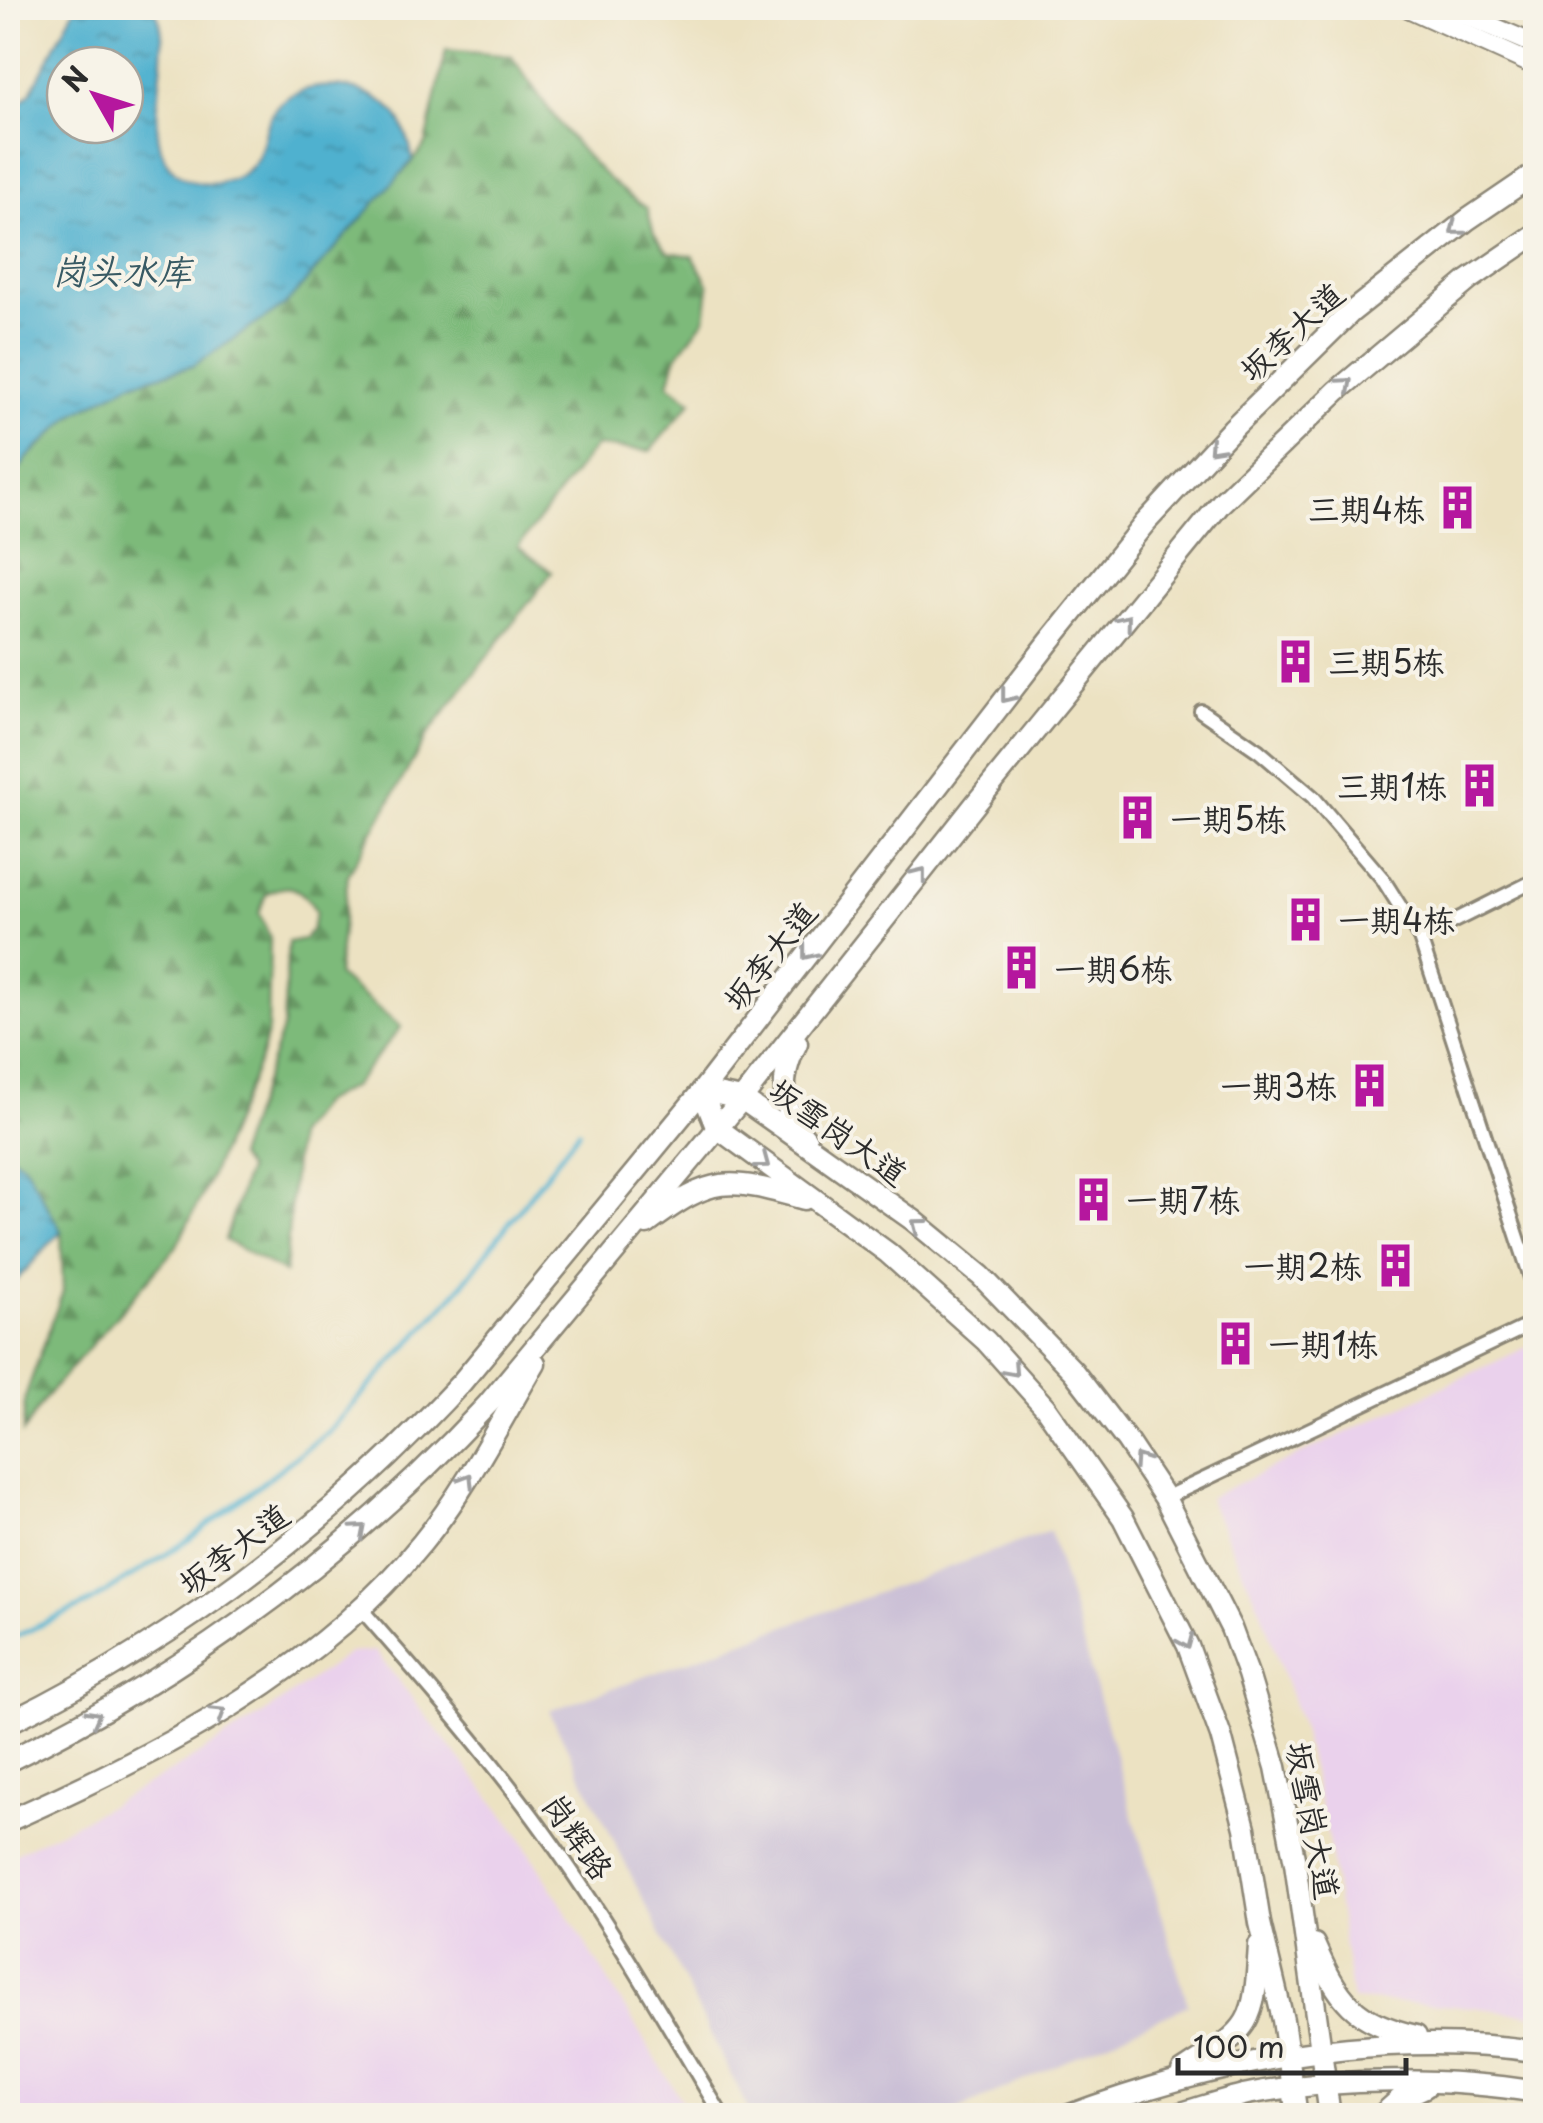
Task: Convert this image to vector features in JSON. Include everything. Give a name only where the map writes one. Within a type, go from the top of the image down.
[{"type":"main road","name":"坂李大道","points":[[8,1723],[84,1684],[176,1628],[264,1565],[347,1496],[462,1382],[702,1091],[1145,524],[1232,429],[1350,312],[1467,220],[1536,173]]},
{"type":"main road","name":"坂李大道","points":[[8,1761],[100,1714],[195,1656],[328,1558],[450,1445],[742,1099],[1221,503],[1337,391],[1469,280],[1536,234]]},
{"type":"main road","points":[[816,1006],[786,1065],[784,1099],[798,1130],[840,1171]]},
{"type":"main road","name":"坂雪岗大道","points":[[702,1091],[742,1099],[936,1238],[1013,1306],[1101,1405],[1165,1498],[1211,1584],[1254,1689],[1287,1815],[1330,2116]]},
{"type":"main road","points":[[702,1091],[716,1127],[888,1253],[986,1342],[1072,1442],[1123,1518],[1168,1602],[1206,1690],[1241,1813],[1288,2054],[1296,2116]]},
{"type":"main road","points":[[621,1243],[683,1197],[708,1186],[748,1184],[816,1202]]},
{"type":"main road","points":[[8,1821],[124,1766],[208,1720],[286,1668],[361,1609],[396,1574],[454,1500],[563,1313]]},
{"type":"main road","points":[[1301,1912],[1343,2001],[1365,2018],[1393,2031],[1442,2043]]},
{"type":"main road","points":[[1166,2082],[1242,2029],[1253,2009],[1260,1923]]},
{"type":"main road","points":[[1066,2116],[1166,2082],[1323,2048],[1418,2042],[1536,2050]]},
{"type":"main road","points":[[1171,2116],[1248,2094],[1325,2083],[1486,2084],[1536,2092]]},
{"type":"main road","points":[[1381,2116],[1400,2098],[1432,2084]]},
{"type":"main road","points":[[1196,2109],[1240,2116]]},
{"type":"street","points":[[1408,8],[1536,66]]},
{"type":"street","points":[[1449,8],[1536,45]]},
{"type":"street","points":[[1201,711],[1259,751],[1325,810],[1382,878],[1420,938],[1536,1293]]},
{"type":"street","points":[[1420,938],[1536,880]]},
{"type":"street","points":[[1165,1498],[1536,1322]]},
{"type":"street","name":"岗辉路","points":[[361,1609],[462,1726],[544,1832],[616,1939],[722,2116]]},
{"type":"shaded area","points":[[1533,1344],[1535,2015],[1352,2000],[1329,1843],[1301,1724],[1260,1608],[1208,1498]]},
{"type":"shaded area","points":[[1050,1531],[1188,2005],[948,2115],[751,2115],[549,1711]]},
{"type":"shaded area","points":[[375,1651],[518,1833],[690,2115],[8,2115],[8,1857],[179,1767],[349,1653]]},
{"type":"green space","points":[[446,50],[511,56],[588,159],[647,208],[654,234],[668,252],[693,256],[709,286],[705,319],[676,357],[669,384],[692,401],[650,451],[595,446],[518,547],[552,572],[428,734],[348,875],[337,975],[401,1027],[353,1086],[321,1103],[296,1135],[285,1273],[225,1240],[247,1170],[237,1157],[283,1027],[288,942],[304,939],[312,929],[316,911],[306,897],[289,888],[266,894],[259,913],[270,937],[268,1029],[260,1059],[204,1191],[176,1247],[45,1398],[23,1432],[25,1397],[63,1291],[61,1231],[24,1164],[8,1154],[8,487],[26,459],[74,414],[131,383],[193,366],[409,166],[426,144]]},
{"type":"water","name":"岗头水库","points":[[75,8],[154,8],[163,44],[158,130],[161,149],[179,175],[215,184],[239,176],[257,159],[271,116],[280,103],[293,94],[324,86],[358,90],[387,105],[403,127],[413,160],[285,305],[193,366],[131,383],[74,414],[26,459],[8,487],[8,116],[31,92],[45,65],[45,145],[145,145],[145,45],[56,45]]},
{"type":"water","points":[[8,1154],[24,1164],[61,1231],[8,1290]]},
{"type":"waterway","points":[[8,1640],[91,1602],[187,1541],[328,1432],[458,1290],[579,1131]]},
{"type":"place","name":"三期4栋","points":[[1458,508]]},
{"type":"place","name":"三期5栋","points":[[1295,661]]},
{"type":"place","name":"三期1栋","points":[[1480,785]]},
{"type":"place","name":"一期5栋","points":[[1137,818]]},
{"type":"place","name":"一期4栋","points":[[1305,919]]},
{"type":"place","name":"一期6栋","points":[[1021,968]]},
{"type":"place","name":"一期3栋","points":[[1370,1085]]},
{"type":"place","name":"一期7栋","points":[[1093,1199]]},
{"type":"place","name":"一期2栋","points":[[1395,1265]]},
{"type":"place","name":"一期1栋","points":[[1235,1343]]}]
